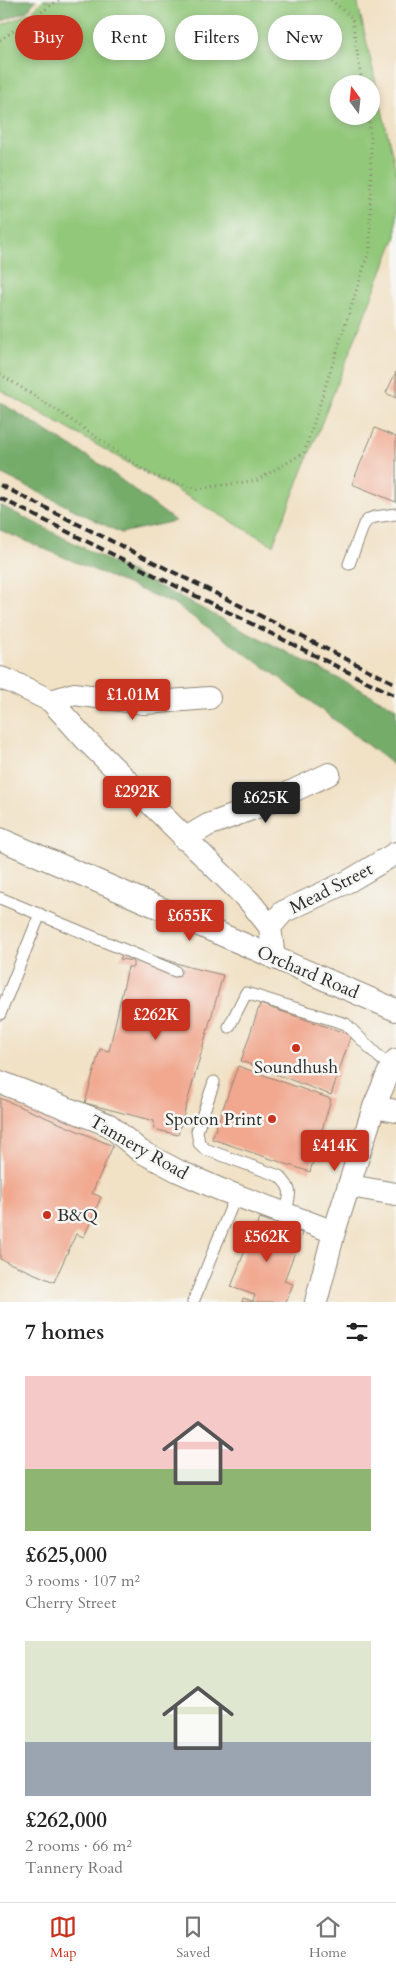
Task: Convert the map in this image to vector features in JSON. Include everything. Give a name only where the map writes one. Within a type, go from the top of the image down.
[{"type":"street","points":[[0,678],[50,701],[184,839],[250,902],[270,927],[274,958]]},
{"type":"street","points":[[50,701],[74,694],[144,703],[208,698]]},
{"type":"street","points":[[184,839],[208,825],[265,804],[329,774]]},
{"type":"street","name":"Orchard Road","points":[[0,839],[396,1010]]},
{"type":"street","name":"Mead Street","points":[[270,927],[283,912],[349,881],[396,853]]},
{"type":"street","points":[[316,1302],[334,1232],[374,1107],[394,1064]]},
{"type":"street","name":"Tannery Road","points":[[0,1082],[109,1126],[140,1151],[178,1171],[334,1232]]},
{"type":"street","points":[[374,1107],[396,1110]]},
{"type":"street","points":[[350,1186],[396,1194]]},
{"type":"lane","points":[[349,564],[364,524],[368,519],[396,514]]},
{"type":"lane","points":[[0,898],[175,971]]},
{"type":"lane","points":[[0,1014],[40,914]]},
{"type":"lane","points":[[229,1027],[246,993],[346,1024],[379,1058],[394,1064]]},
{"type":"lane","points":[[214,1082],[197,1131],[199,1143],[205,1149],[279,1176],[288,1184],[290,1190],[285,1214]]},
{"type":"lane","points":[[193,1302],[236,1195]]},
{"type":"path","points":[[0,40],[59,0]]},
{"type":"path","points":[[331,0],[352,18],[361,75]]},
{"type":"path","points":[[0,374],[151,475],[198,489],[257,480],[304,454],[370,248],[370,137],[368,125]]},
{"type":"green space","points":[[0,0],[36,0],[27,11],[0,22]]},
{"type":"green space","points":[[43,0],[357,0],[374,75],[330,75],[330,125],[380,125],[380,101],[396,171],[396,236],[273,545],[0,390],[0,26],[15,19],[15,60],[83,60],[83,15],[24,15],[31,12]]},
{"type":"green space","points":[[0,402],[103,466],[175,521],[121,533],[0,473]]},
{"type":"green space","points":[[0,505],[396,708],[396,767],[280,678],[176,605],[0,530]]},
{"type":"building","points":[[396,372],[396,398],[386,393]]},
{"type":"building","points":[[375,428],[396,437],[396,502],[352,484]]},
{"type":"building","points":[[126,947],[189,967],[223,975],[178,1135],[154,1129],[154,1121],[85,1103],[100,1049],[109,1051],[128,967],[133,967],[133,961],[120,959]]},
{"type":"building","name":"Soundhush","points":[[260,1004],[351,1035],[331,1095],[241,1061]]},
{"type":"building","name":"Spoton Print","points":[[238,1066],[331,1099],[310,1172],[212,1139]]},
{"type":"building","points":[[0,1098],[113,1146],[92,1193],[101,1197],[84,1237],[76,1234],[54,1282],[0,1259]]},
{"type":"building","points":[[260,1218],[302,1233],[284,1281],[293,1284],[286,1302],[242,1302],[243,1298],[253,1301],[255,1295],[231,1287],[255,1224],[257,1225]]},
{"type":"railway","points":[[0,485],[396,684]]},
{"type":"railway","points":[[0,498],[396,696]]},
{"type":"place","name":"Soundhush","points":[[296,1048]]},
{"type":"place","name":"Spoton Print","points":[[272,1119]]},
{"type":"place","name":"B&Q","points":[[47,1215]]}]
